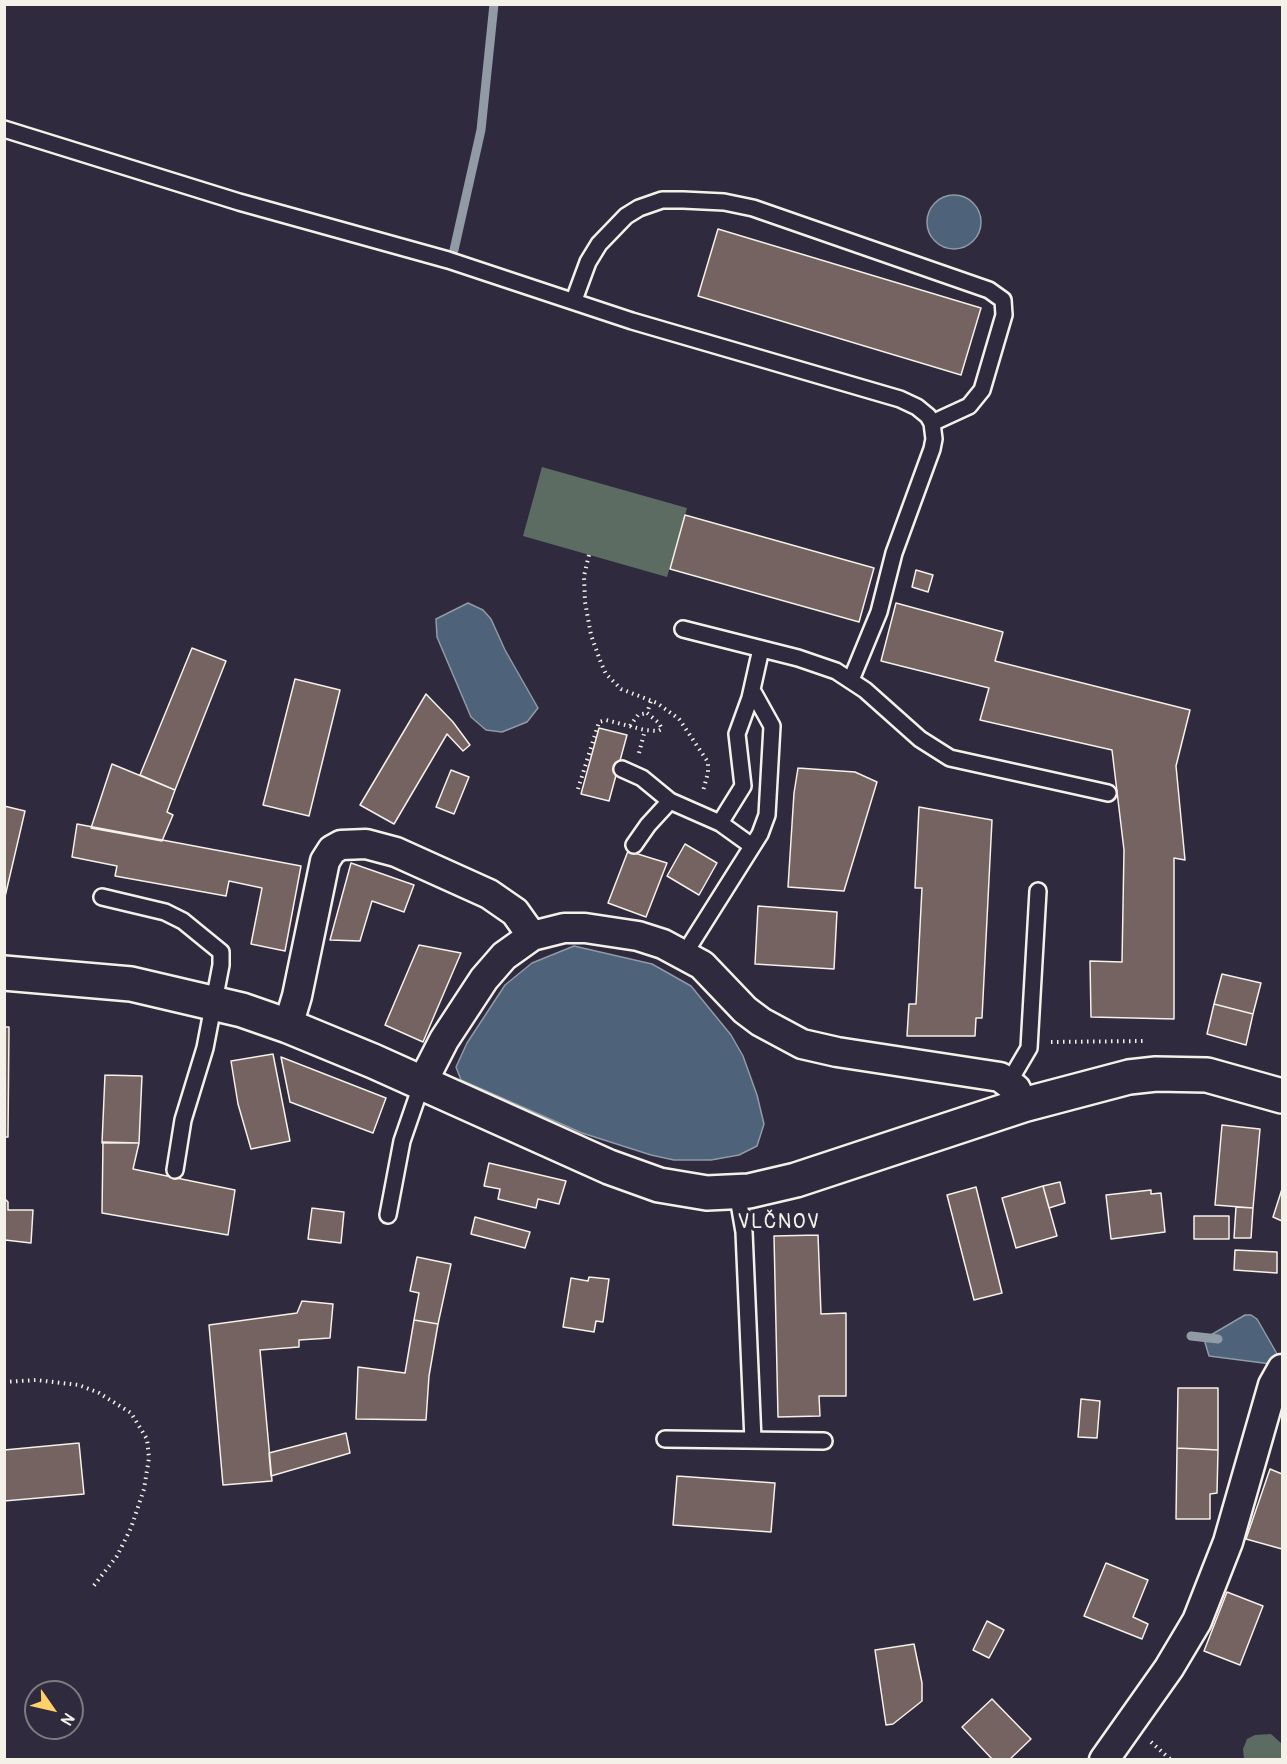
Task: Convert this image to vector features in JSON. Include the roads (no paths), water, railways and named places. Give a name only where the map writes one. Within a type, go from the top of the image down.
[{"type":"street","points":[[288,1026],[297,996],[325,861],[332,850],[341,845],[366,844],[380,847],[473,886],[515,912],[532,936]]},
{"type":"street","points":[[422,1083],[444,1040],[484,979],[504,956],[532,936],[564,928],[585,928],[638,936],[685,953],[710,972],[745,1010],[780,1034],[802,1044],[837,1052],[987,1074],[1016,1094]]},
{"type":"street","points":[[4,973],[130,984],[214,1002],[288,1026],[422,1083],[530,1133],[643,1180],[683,1190],[737,1192],[796,1180],[1016,1094],[1099,1084],[1156,1074],[1207,1075],[1282,1096]]},
{"type":"street","points":[[1104,1760],[1169,1668],[1197,1621],[1232,1530],[1267,1405],[1282,1371]]},
{"type":"lane","points":[[4,129],[239,202],[448,260],[632,321],[900,399],[921,410],[932,423],[934,439],[932,449],[894,553],[879,612],[851,680]]},
{"type":"lane","points":[[574,300],[588,262],[599,244],[626,216],[639,208],[662,200],[683,200],[738,204],[776,216],[989,290],[1003,300],[1004,315],[982,390],[969,406],[932,423]]},
{"type":"lane","points":[[683,629],[821,665],[851,680],[920,739],[950,758],[1108,793]]},
{"type":"lane","points":[[720,823],[740,792],[743,773],[737,734],[752,690],[761,649]]},
{"type":"lane","points":[[685,953],[752,846],[767,815],[772,726],[752,690]]},
{"type":"lane","points":[[622,769],[642,778],[670,801],[720,823],[752,846]]},
{"type":"lane","points":[[743,773],[770,776]]},
{"type":"lane","points":[[634,845],[648,825],[670,801]]},
{"type":"lane","points":[[1016,1094],[1029,1048],[1038,891]]},
{"type":"lane","points":[[102,897],[165,912],[183,921],[221,952],[221,965],[202,1066],[183,1120],[175,1170]]},
{"type":"lane","points":[[388,1215],[402,1141],[422,1083]]},
{"type":"lane","points":[[737,1192],[744,1233],[753,1440]]},
{"type":"lane","points":[[665,1439],[824,1441]]},
{"type":"water","points":[[954,195],[964,197],[973,203],[979,212],[981,222],[979,232],[973,241],[964,247],[954,249],[944,247],[935,241],[929,232],[927,222],[929,212],[935,203],[944,197]]},
{"type":"water","points":[[468,603],[483,610],[491,619],[505,650],[538,708],[527,722],[502,732],[486,730],[471,717],[437,637],[436,619]]},
{"type":"water","points":[[574,946],[652,964],[691,986],[731,1035],[743,1056],[757,1095],[764,1124],[757,1146],[739,1155],[711,1160],[674,1160],[651,1155],[582,1133],[461,1080],[456,1067],[467,1043],[505,985],[532,963]]},
{"type":"water","points":[[1245,1315],[1251,1315],[1257,1319],[1280,1359],[1271,1364],[1209,1356],[1204,1339]]},
{"type":"waterway","points":[[454,250],[481,130],[494,4]]},
{"type":"waterway","points":[[1191,1336],[1218,1339]]},
{"type":"district","name":"VLČNOV","points":[[779,1223]]}]
